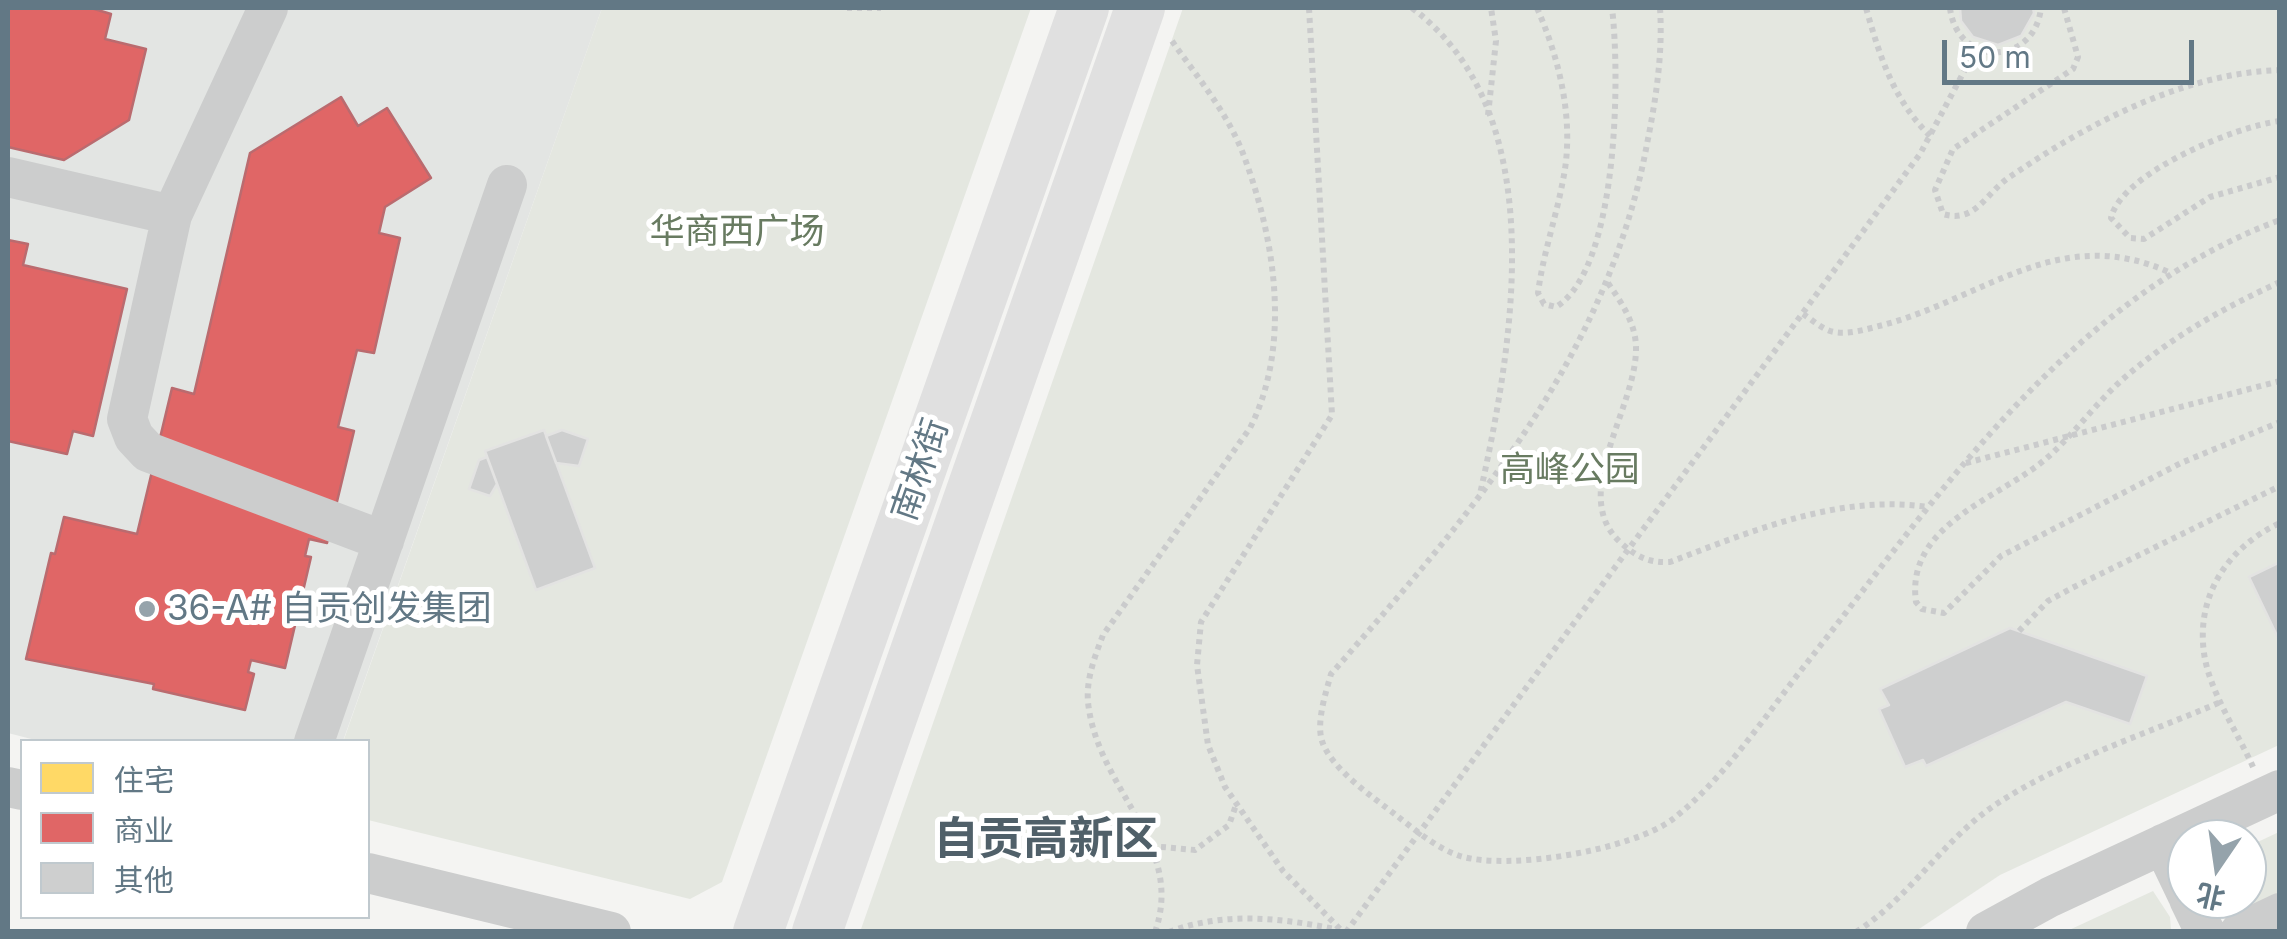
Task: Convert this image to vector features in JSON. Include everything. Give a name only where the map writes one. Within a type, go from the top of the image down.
[{"type":"main road","name":"南林街","points":[[758,932],[1084,8]]},
{"type":"main road","name":"南林街","points":[[817,932],[1156,24]]},
{"type":"street","points":[[268,8],[172,214],[127,419],[134,438],[160,458],[384,540]]},
{"type":"street","points":[[8,177],[172,214]]},
{"type":"street","points":[[315,739],[507,185]]},
{"type":"street","points":[[1986,932],[2273,792]]},
{"type":"street","points":[[2163,844],[2167,852]]},
{"type":"street","points":[[370,873],[611,932]]},
{"type":"street","points":[[2240,932],[2280,913]]},
{"type":"path","points":[[847,8],[881,8]]},
{"type":"path","points":[[1309,8],[1332,415],[1201,622],[1196,665],[1208,745],[1237,804],[1283,871],[1343,931]]},
{"type":"path","points":[[1412,8],[1439,28],[1472,76],[1488,118],[1509,201],[1513,278],[1499,408],[1480,496]]},
{"type":"path","points":[[1488,118],[1496,41],[1491,8]]},
{"type":"path","points":[[1537,8],[1562,84],[1568,135],[1564,178],[1538,293],[1544,304],[1556,307],[1568,299],[1581,278],[1610,172],[1618,106],[1612,8]]},
{"type":"path","points":[[1660,8],[1656,100],[1638,195],[1608,283],[1578,347],[1480,496],[1331,674],[1324,700],[1322,741],[1354,783],[1421,834],[1460,856],[1508,860],[1572,854],[1628,841],[1671,820],[1741,746],[2021,396],[2172,274],[2230,238],[2280,220]]},
{"type":"path","points":[[1866,8],[1889,82],[1907,113],[1930,136]]},
{"type":"path","points":[[1950,8],[1958,36],[1976,49],[1996,54],[2024,44],[2040,21],[2042,8]]},
{"type":"path","points":[[2064,8],[2078,56],[2073,69],[1952,148],[1936,190],[1944,214],[1958,219],[1972,214],[2009,176],[2130,108],[2184,86],[2243,71],[2280,70]]},
{"type":"path","points":[[1155,932],[1164,907],[1164,875],[1110,774],[1096,735],[1088,700],[1092,667],[1103,635],[1250,428],[1269,391],[1276,340],[1274,287],[1245,157],[1213,98],[1156,24]]},
{"type":"path","points":[[1343,931],[1421,834],[1803,314],[1930,136],[1976,49]]},
{"type":"path","points":[[2280,120],[2223,134],[2182,157],[2126,192],[2114,203],[2111,218],[2130,238],[2144,238],[2210,197],[2280,177]]},
{"type":"path","points":[[1803,314],[1831,331],[1861,331],[1926,314],[2007,272],[2051,260],[2140,259],[2172,274]]},
{"type":"path","points":[[2280,282],[2224,308],[2167,344],[2122,380],[2048,456],[1962,511],[1936,538],[1918,572],[1916,602],[1922,609],[1944,613],[2001,556],[2181,463],[2280,422]]},
{"type":"path","points":[[1608,283],[1631,321],[1636,346],[1629,390],[1597,496],[1611,534],[1630,550],[1653,563],[1670,562],[1813,514],[1856,504],[1893,502],[1929,507]]},
{"type":"path","points":[[1963,464],[2280,380]]},
{"type":"path","points":[[2019,631],[2048,600],[2280,486]]},
{"type":"path","points":[[2273,792],[2223,701],[2204,657],[2203,622],[2214,582],[2232,556],[2256,534],[2280,523]]},
{"type":"path","points":[[1856,932],[1910,887],[1951,840],[1999,803],[2223,701]]},
{"type":"path","points":[[1150,846],[1194,850],[1228,825],[1237,804]]},
{"type":"path","points":[[1169,932],[1194,922],[1241,918],[1295,921],[1343,931]]},
{"type":"shaded area","points":[[8,8],[602,8],[344,739],[31,739],[8,733]]},
{"type":"green space","name":"华商西广场","points":[[602,8],[1031,8],[722,882],[690,899],[370,820],[370,739],[344,739]]},
{"type":"green space","name":"高峰公园","points":[[1183,8],[2279,8],[2279,745],[2000,875],[1916,931],[860,932]]},
{"type":"green space","points":[[2279,832],[2279,896],[2267,901],[2267,838]]},
{"type":"green space","points":[[2153,891],[2170,919],[2171,931],[2067,931]]},
{"type":"building: 住宅","points":[[252,202],[290,211],[291,225],[303,231],[329,234],[336,223],[374,231],[368,255],[375,256],[341,396],[336,395],[331,418],[293,409],[292,395],[266,387],[253,386],[247,398],[208,389],[215,331],[241,224],[246,225]]},
{"type":"building: 住宅","name":"36-A# 自贡创发集团","points":[[68,526],[91,532],[92,526],[171,544],[234,559],[233,564],[255,569],[246,608],[233,608],[227,621],[224,647],[236,653],[227,692],[203,687],[202,692],[139,678],[61,659],[62,653],[39,648],[48,610],[62,610],[67,597],[71,571],[59,564]]},
{"type":"building: 商业","points":[[8,8],[91,8],[111,14],[105,39],[146,49],[129,120],[64,160],[8,147]]},
{"type":"building: 商业","points":[[341,97],[358,126],[387,108],[431,178],[385,207],[379,233],[400,238],[374,353],[357,350],[338,427],[354,431],[327,543],[309,539],[305,556],[311,557],[285,668],[251,660],[248,672],[254,674],[245,710],[153,689],[154,684],[26,659],[51,553],[55,554],[64,517],[137,534],[172,388],[194,394],[250,153]]},
{"type":"building: 商业","points":[[8,240],[28,244],[23,265],[127,289],[93,436],[73,431],[67,454],[8,441]]},
{"type":"building: 其他","points":[[1960,8],[2033,8],[2034,13],[2021,36],[1998,45],[1973,37],[1961,21]]},
{"type":"building: 其他","points":[[544,430],[595,568],[536,590],[485,451]]},
{"type":"building: 其他","points":[[562,430],[588,439],[579,466],[556,463],[546,436]]},
{"type":"building: 其他","points":[[487,457],[497,484],[490,496],[469,489],[479,460]]},
{"type":"building: 其他","points":[[2280,562],[2280,642],[2249,577]]},
{"type":"building: 其他","points":[[2010,628],[2147,676],[2130,724],[2066,702],[1926,766],[1923,760],[1905,767],[1879,709],[1889,705],[1880,689]]},
{"type":"place","name":"36-A# 自贡创发集团","points":[[147,609]]},
{"type":"district","name":"自贡高新区","points":[[1046,840]]}]
